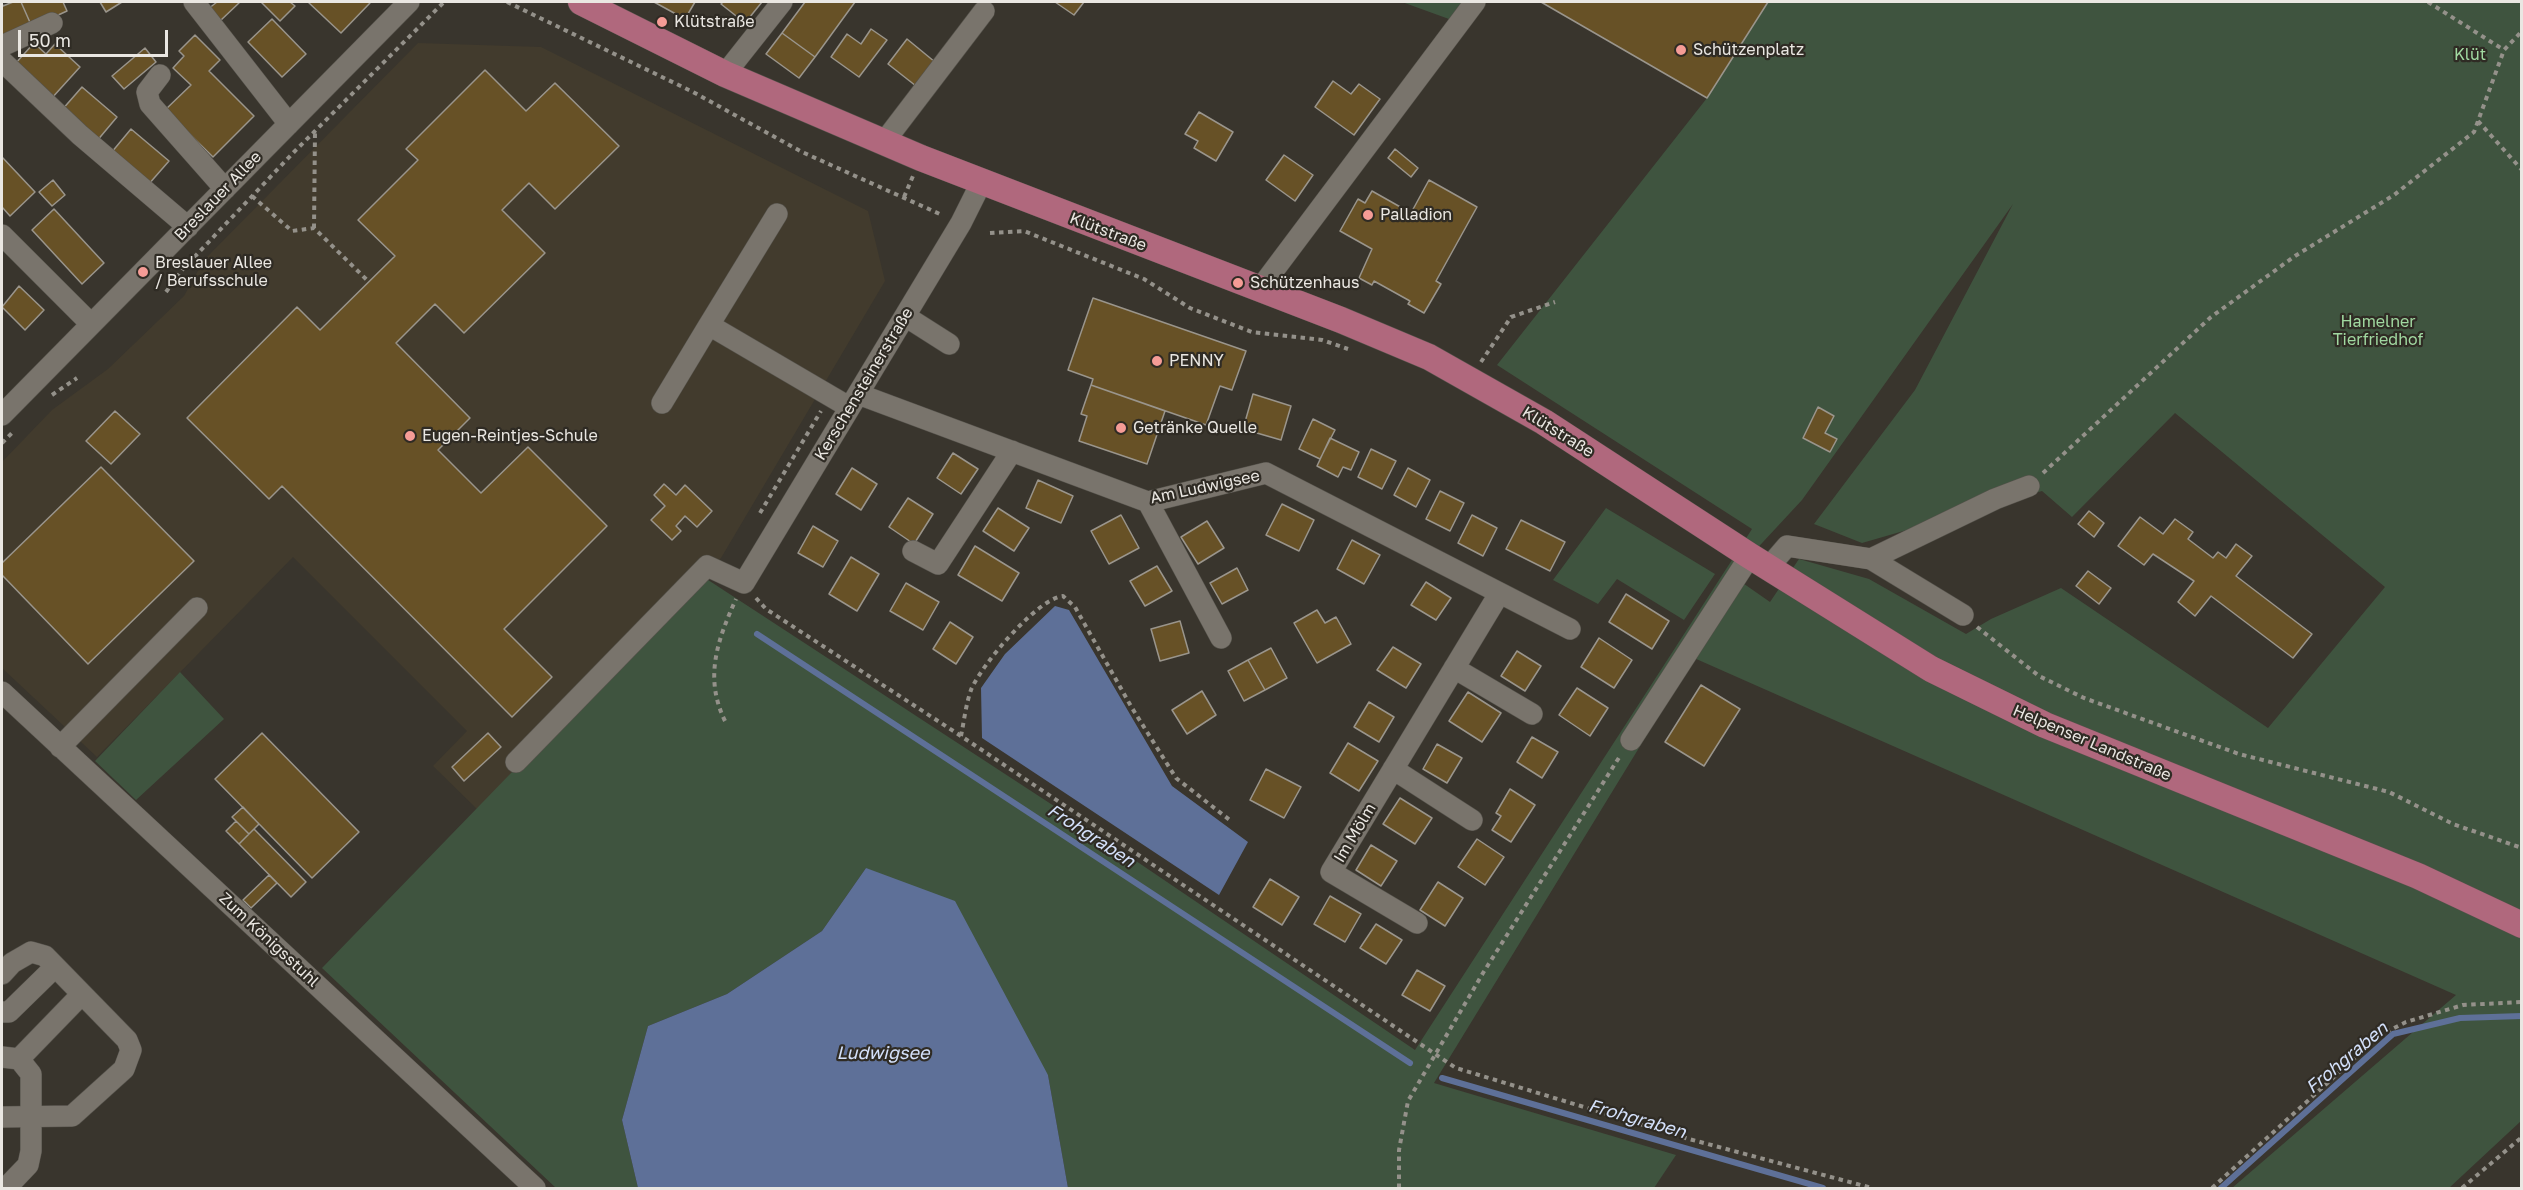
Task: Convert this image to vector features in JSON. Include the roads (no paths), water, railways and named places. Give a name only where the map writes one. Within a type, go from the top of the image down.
[{"type":"main road","name":"Klütstraße","points":[[581,2],[725,74],[981,183],[1374,334],[1428,357],[1544,422],[1686,514]]},
{"type":"main road","name":"Helpenser Landstraße","points":[[1686,514],[1931,669],[2045,725],[2418,876],[2522,925]]},
{"type":"street","points":[[194,2],[289,124]]},
{"type":"street","name":"Breslauer Allee","points":[[2,415],[409,2]]},
{"type":"street","points":[[725,74],[782,2]]},
{"type":"street","points":[[1259,290],[1474,2]]},
{"type":"street","points":[[884,142],[984,11]]},
{"type":"street","points":[[2,46],[52,23]]},
{"type":"street","points":[[2,61],[80,135],[188,227]]},
{"type":"street","points":[[160,75],[147,92],[150,104],[225,189]]},
{"type":"street","name":"Kerschensteinerstraße","points":[[516,762],[707,566],[744,583],[961,223],[981,183]]},
{"type":"street","points":[[662,403],[777,214]]},
{"type":"street","points":[[2,235],[91,324]]},
{"type":"street","points":[[905,316],[950,344]]},
{"type":"street","name":"Am Ludwigsee","points":[[709,325],[854,401],[1012,451],[1148,502],[1266,473],[1570,629]]},
{"type":"street","points":[[913,551],[938,564],[1012,451]]},
{"type":"street","points":[[1871,559],[1995,499],[2029,486]]},
{"type":"street","points":[[1148,502],[1221,638]]},
{"type":"street","points":[[1630,740],[1759,562],[1786,546],[1871,559],[1963,615]]},
{"type":"street","name":"Im Mölm","points":[[1417,923],[1331,872],[1499,594]]},
{"type":"street","points":[[60,747],[197,608]]},
{"type":"street","points":[[1454,668],[1532,714]]},
{"type":"street","name":"Zum Königsstuhl","points":[[2,692],[535,1188]]},
{"type":"street","points":[[1393,769],[1472,820]]},
{"type":"street","points":[[2,974],[12,963],[31,952],[45,956],[127,1040],[131,1050],[124,1069],[80,1112],[62,1118],[2,1117]]},
{"type":"street","points":[[2,1012],[9,1012],[55,967]]},
{"type":"street","points":[[6,1188],[28,1165],[31,1151],[31,1074],[16,1061],[85,997]]},
{"type":"water","points":[[1055,606],[1069,610],[1172,786],[1248,842],[1219,895],[982,738],[981,688],[1005,654]]},
{"type":"water","name":"Ludwigsee","points":[[866,868],[955,901],[1048,1075],[1068,1188],[638,1188],[622,1120],[648,1026],[727,994],[822,931]]},
{"type":"waterway","name":"Frohgraben","points":[[757,634],[1410,1063]]},
{"type":"waterway","name":"Frohgraben","points":[[2221,1188],[2393,1034],[2460,1018],[2522,1016]]},
{"type":"waterway","name":"Frohgraben","points":[[1442,1078],[1823,1188]]},
{"type":"place","name":"Klütstraße","points":[[662,22]]},
{"type":"place","name":"Schützenplatz","points":[[1681,50]]},
{"type":"place","name":"Palladion","points":[[1368,215]]},
{"type":"place","name":"Breslauer Allee / Berufsschule","points":[[143,272]]},
{"type":"place","name":"Schützenhaus","points":[[1238,283]]},
{"type":"place","name":"PENNY","points":[[1157,361]]},
{"type":"place","name":"Getränke Quelle","points":[[1121,428]]},
{"type":"place","name":"Eugen-Reintjes-Schule","points":[[410,436]]},
{"type":"park label","name":"Klüt","points":[[2470,55]]},
{"type":"park label","name":"Hamelner Tierfriedhof","points":[[2378,331]]}]
